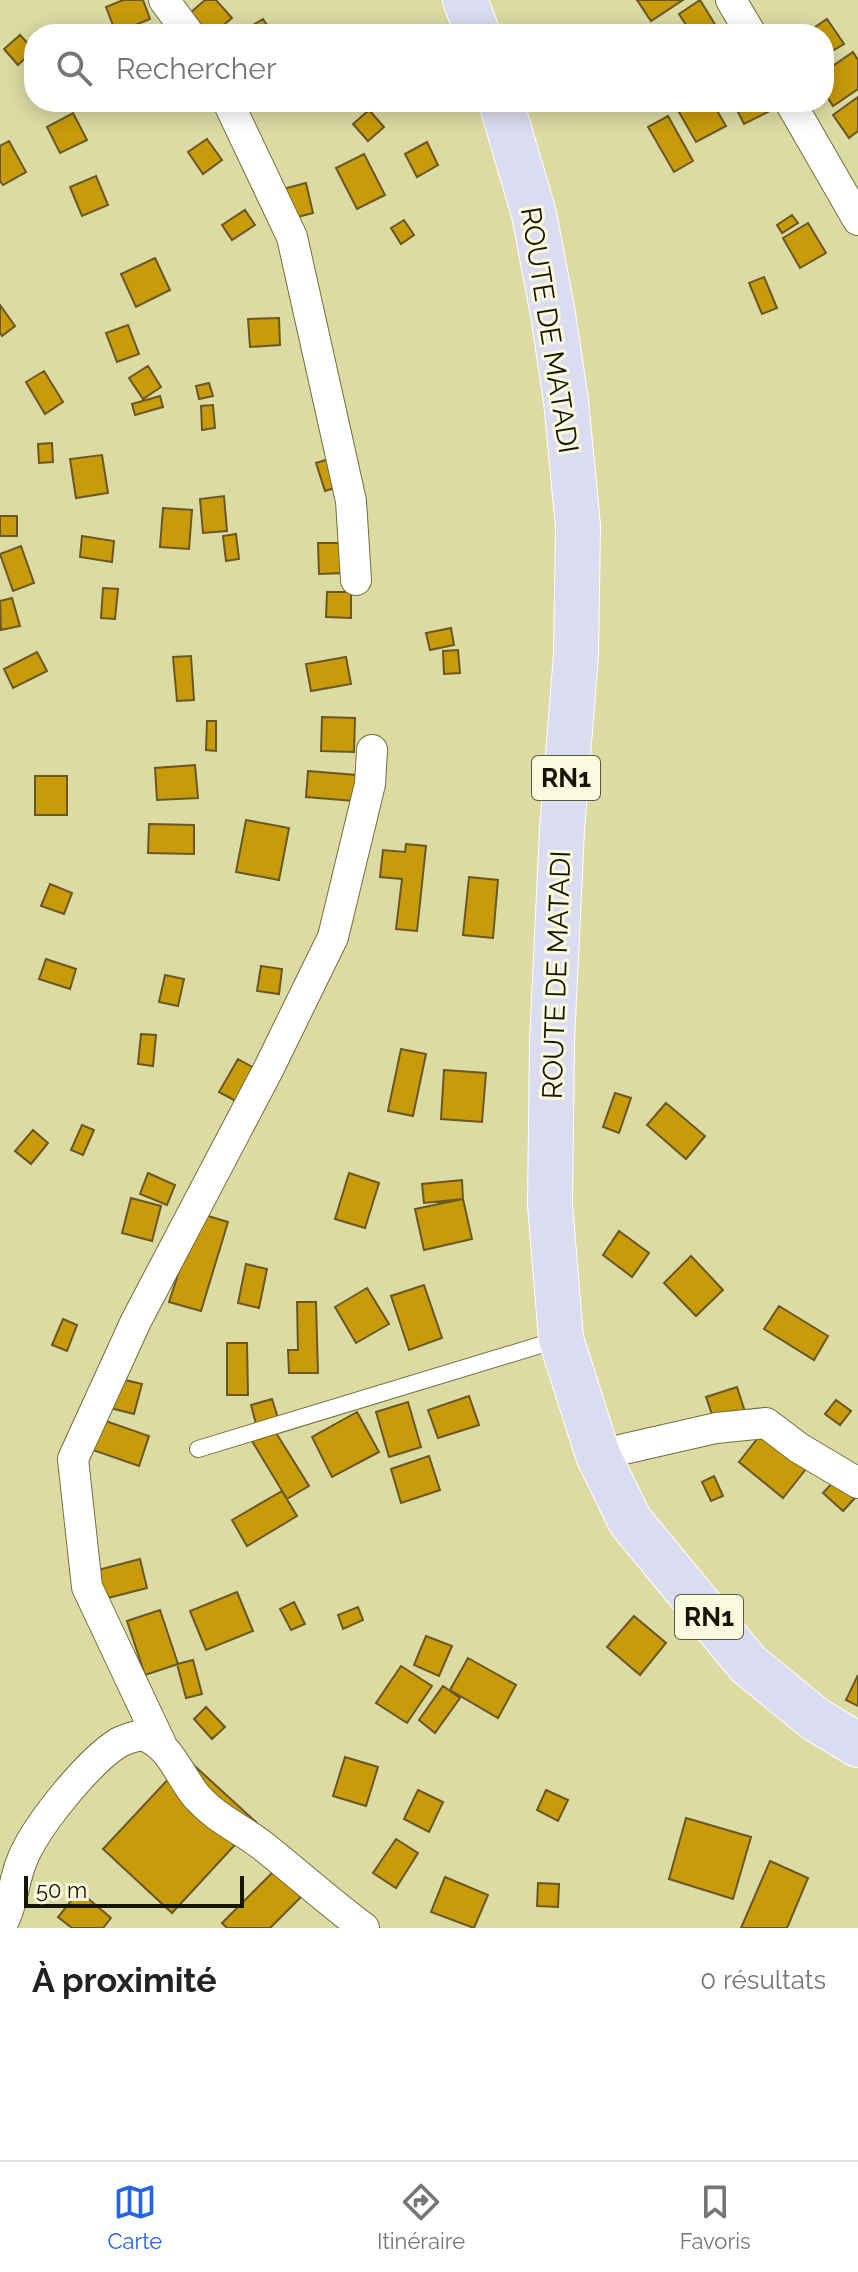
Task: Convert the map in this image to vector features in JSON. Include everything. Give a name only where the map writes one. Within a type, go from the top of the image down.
[{"type":"highway","points":[[465,0],[474,24]]},
{"type":"highway","name":"ROUTE DE MATADI","points":[[504,112],[534,214],[553,314],[566,401],[578,526],[576,655],[562,830],[552,1042],[550,1204],[561,1339],[598,1455],[630,1521],[748,1664],[815,1719],[858,1745]]},
{"type":"street","points":[[164,0],[182,24]]},
{"type":"street","points":[[731,0],[745,24]]},
{"type":"street","points":[[233,112],[292,237],[351,501],[356,580]]},
{"type":"street","points":[[796,112],[858,220]]},
{"type":"street","points":[[364,1928],[261,1844],[218,1818],[195,1795],[161,1744],[87,1587],[73,1459],[136,1321],[269,1068],[333,937],[370,784],[372,750]]},
{"type":"street","points":[[598,1455],[716,1428],[766,1423],[799,1448],[858,1483]]},
{"type":"street","points":[[0,1928],[16,1886],[21,1862],[41,1828],[85,1773],[129,1738],[141,1735],[161,1744]]},
{"type":"lane","points":[[198,1449],[561,1339]]},
{"type":"building","points":[[123,0],[143,0],[150,19],[138,24],[113,24],[106,7]]},
{"type":"building","points":[[205,0],[216,0],[232,18],[225,24],[199,24],[190,13]]},
{"type":"building","points":[[637,0],[683,0],[651,21]]},
{"type":"building","points":[[700,0],[715,24],[686,24],[679,14]]},
{"type":"building","points":[[834,29],[844,44],[834,50]]},
{"type":"building","points":[[20,35],[24,39],[24,59],[18,65],[4,49]]},
{"type":"building","points":[[853,52],[858,60],[858,89],[834,105],[834,65]]},
{"type":"building","points":[[858,97],[858,131],[849,138],[833,115]]},
{"type":"building","points":[[371,112],[384,127],[368,141],[353,124]]},
{"type":"building","points":[[679,112],[718,112],[726,126],[696,142]]},
{"type":"building","points":[[738,112],[768,112],[744,124]]},
{"type":"building","points":[[73,113],[87,140],[60,153],[47,127]]},
{"type":"building","points":[[668,116],[693,161],[674,172],[648,127]]},
{"type":"building","points":[[207,139],[222,160],[203,174],[188,152]]},
{"type":"building","points":[[9,141],[26,172],[3,185],[0,181],[0,146]]},
{"type":"building","points":[[427,142],[438,165],[417,177],[405,154]]},
{"type":"building","points":[[364,154],[385,195],[357,209],[336,168]]},
{"type":"building","points":[[96,176],[108,205],[82,216],[70,187]]},
{"type":"building","points":[[306,183],[313,213],[290,219],[283,189]]},
{"type":"building","points":[[245,210],[255,225],[232,240],[222,225]]},
{"type":"building","points":[[792,215],[798,223],[782,233],[777,225]]},
{"type":"building","points":[[404,220],[414,235],[401,244],[391,228]]},
{"type":"building","points":[[808,223],[826,253],[800,268],[783,238]]},
{"type":"building","points":[[155,258],[170,290],[136,307],[121,274]]},
{"type":"building","points":[[764,277],[777,308],[762,314],[749,283]]},
{"type":"building","points":[[0,305],[15,326],[2,336],[0,333]]},
{"type":"building","points":[[279,318],[280,345],[250,347],[248,319]]},
{"type":"building","points":[[128,325],[139,354],[117,362],[106,333]]},
{"type":"building","points":[[148,366],[161,387],[143,399],[129,378]]},
{"type":"building","points":[[44,371],[63,402],[45,414],[26,382]]},
{"type":"building","points":[[209,383],[213,396],[199,399],[196,386]]},
{"type":"building","points":[[160,396],[163,407],[135,415],[132,404]]},
{"type":"building","points":[[213,405],[215,428],[202,430],[201,406]]},
{"type":"building","points":[[52,443],[53,462],[39,463],[38,444]]},
{"type":"building","points":[[102,455],[108,493],[76,498],[70,459]]},
{"type":"building","points":[[329,459],[338,487],[325,491],[316,463]]},
{"type":"building","points":[[224,496],[227,531],[203,533],[200,499]]},
{"type":"building","points":[[163,508],[192,510],[189,549],[160,547]]},
{"type":"building","points":[[0,516],[17,516],[17,536],[0,536]]},
{"type":"building","points":[[236,534],[239,559],[226,561],[223,536]]},
{"type":"building","points":[[82,536],[114,541],[112,562],[80,557]]},
{"type":"building","points":[[318,543],[346,543],[346,573],[319,574]]},
{"type":"building","points":[[21,546],[34,583],[13,591],[0,554]]},
{"type":"building","points":[[103,588],[118,589],[115,619],[101,618]]},
{"type":"building","points":[[327,592],[351,592],[351,618],[326,617]]},
{"type":"building","points":[[12,598],[20,626],[1,630],[0,601]]},
{"type":"building","points":[[451,628],[454,645],[430,650],[426,633]]},
{"type":"building","points":[[458,650],[460,673],[444,674],[443,651]]},
{"type":"building","points":[[37,652],[47,671],[13,688],[4,669]]},
{"type":"building","points":[[191,656],[194,700],[177,701],[173,657]]},
{"type":"building","points":[[346,657],[351,684],[311,691],[306,664]]},
{"type":"building","points":[[322,717],[355,718],[354,752],[321,751]]},
{"type":"building","points":[[207,721],[216,721],[216,751],[206,750]]},
{"type":"building","points":[[195,765],[198,798],[157,800],[155,768]]},
{"type":"building","points":[[308,771],[356,775],[354,801],[306,797]]},
{"type":"building","points":[[35,776],[67,776],[67,815],[35,815]]},
{"type":"building","points":[[246,820],[289,828],[279,880],[236,872]]},
{"type":"building","points":[[149,824],[194,825],[194,854],[148,853]]},
{"type":"building","points":[[406,844],[426,846],[417,931],[396,929],[402,879],[380,877],[383,850],[405,852]]},
{"type":"building","points":[[469,877],[498,880],[493,938],[463,935]]},
{"type":"building","points":[[50,884],[72,893],[64,914],[41,906]]},
{"type":"building","points":[[46,959],[76,969],[70,989],[39,979]]},
{"type":"building","points":[[261,966],[282,969],[279,994],[257,991]]},
{"type":"building","points":[[165,975],[184,979],[178,1006],[159,1002]]},
{"type":"building","points":[[141,1034],[156,1035],[153,1066],[138,1064]]},
{"type":"building","points":[[401,1049],[426,1054],[413,1116],[388,1111]]},
{"type":"building","points":[[238,1059],[261,1072],[243,1105],[219,1092]]},
{"type":"building","points":[[444,1070],[486,1073],[482,1122],[441,1119]]},
{"type":"building","points":[[615,1093],[631,1098],[619,1133],[603,1127]]},
{"type":"building","points":[[666,1103],[705,1136],[686,1159],[647,1125]]},
{"type":"building","points":[[82,1125],[94,1130],[83,1155],[71,1150]]},
{"type":"building","points":[[33,1130],[48,1143],[31,1164],[15,1151]]},
{"type":"building","points":[[148,1173],[175,1185],[167,1205],[140,1194]]},
{"type":"building","points":[[349,1173],[379,1183],[365,1228],[335,1219]]},
{"type":"building","points":[[462,1180],[463,1199],[424,1203],[422,1184]]},
{"type":"building","points":[[131,1198],[161,1206],[152,1241],[122,1233]]},
{"type":"building","points":[[463,1199],[472,1239],[424,1250],[415,1209]]},
{"type":"building","points":[[198,1213],[228,1222],[201,1311],[169,1302]]},
{"type":"building","points":[[619,1231],[649,1253],[632,1277],[603,1255]]},
{"type":"building","points":[[691,1256],[723,1290],[696,1316],[664,1283]]},
{"type":"building","points":[[246,1264],[267,1269],[259,1308],[238,1303]]},
{"type":"building","points":[[424,1285],[442,1338],[409,1350],[391,1296]]},
{"type":"building","points":[[367,1288],[389,1324],[356,1343],[335,1307]]},
{"type":"building","points":[[297,1302],[316,1302],[318,1373],[289,1373],[288,1350],[298,1350]]},
{"type":"building","points":[[779,1306],[828,1336],[814,1360],[764,1329]]},
{"type":"building","points":[[63,1319],[77,1325],[67,1351],[52,1345]]},
{"type":"building","points":[[227,1343],[247,1343],[248,1395],[227,1395]]},
{"type":"building","points":[[117,1378],[142,1384],[134,1414],[110,1408]]},
{"type":"building","points":[[737,1387],[746,1415],[716,1426],[706,1397]]},
{"type":"building","points":[[469,1396],[479,1425],[438,1438],[428,1410]]},
{"type":"building","points":[[272,1399],[278,1418],[256,1424],[251,1405]]},
{"type":"building","points":[[836,1400],[851,1411],[840,1425],[825,1414]]},
{"type":"building","points":[[408,1402],[421,1447],[389,1457],[376,1412]]},
{"type":"building","points":[[357,1412],[379,1452],[332,1477],[312,1437]]},
{"type":"building","points":[[97,1418],[149,1436],[139,1466],[87,1448]]},
{"type":"building","points":[[273,1428],[309,1486],[287,1499],[252,1441]]},
{"type":"building","points":[[761,1434],[806,1469],[783,1498],[739,1462]]},
{"type":"building","points":[[429,1456],[440,1490],[401,1503],[391,1469]]},
{"type":"building","points":[[714,1476],[723,1496],[711,1501],[702,1482]]},
{"type":"building","points":[[835,1480],[855,1498],[843,1511],[823,1493]]},
{"type":"building","points":[[282,1491],[297,1516],[247,1546],[232,1520]]},
{"type":"building","points":[[140,1559],[147,1588],[104,1599],[98,1570]]},
{"type":"building","points":[[237,1592],[253,1631],[206,1650],[190,1611]]},
{"type":"building","points":[[294,1602],[305,1624],[291,1630],[280,1609]]},
{"type":"building","points":[[358,1607],[363,1620],[343,1629],[338,1615]]},
{"type":"building","points":[[160,1610],[178,1664],[145,1675],[127,1621]]},
{"type":"building","points":[[634,1616],[666,1643],[640,1675],[607,1647]]},
{"type":"building","points":[[426,1636],[452,1646],[439,1676],[414,1665]]},
{"type":"building","points":[[468,1658],[516,1685],[498,1718],[450,1690]]},
{"type":"building","points":[[193,1660],[202,1694],[186,1698],[177,1664]]},
{"type":"building","points":[[401,1666],[432,1686],[407,1723],[376,1703]]},
{"type":"building","points":[[858,1675],[858,1706],[846,1700]]},
{"type":"building","points":[[443,1686],[460,1698],[435,1733],[419,1720]]},
{"type":"building","points":[[206,1707],[225,1727],[212,1739],[194,1719]]},
{"type":"building","points":[[345,1757],[378,1767],[366,1806],[333,1796]]},
{"type":"building","points":[[187,1759],[256,1822],[172,1913],[103,1849]]},
{"type":"building","points":[[418,1790],[443,1802],[429,1832],[404,1819]]},
{"type":"building","points":[[546,1790],[568,1800],[558,1821],[537,1810]]},
{"type":"building","points":[[686,1818],[751,1837],[733,1899],[669,1879]]},
{"type":"building","points":[[396,1839],[418,1853],[396,1888],[373,1873]]},
{"type":"building","points":[[770,1861],[808,1878],[787,1928],[741,1928]]},
{"type":"building","points":[[274,1871],[301,1897],[270,1928],[227,1928],[222,1923]]},
{"type":"building","points":[[445,1877],[488,1895],[474,1928],[431,1912]]},
{"type":"building","points":[[538,1883],[559,1884],[558,1907],[537,1906]]},
{"type":"building","points":[[79,1891],[111,1918],[103,1928],[72,1928],[58,1917]]}]
